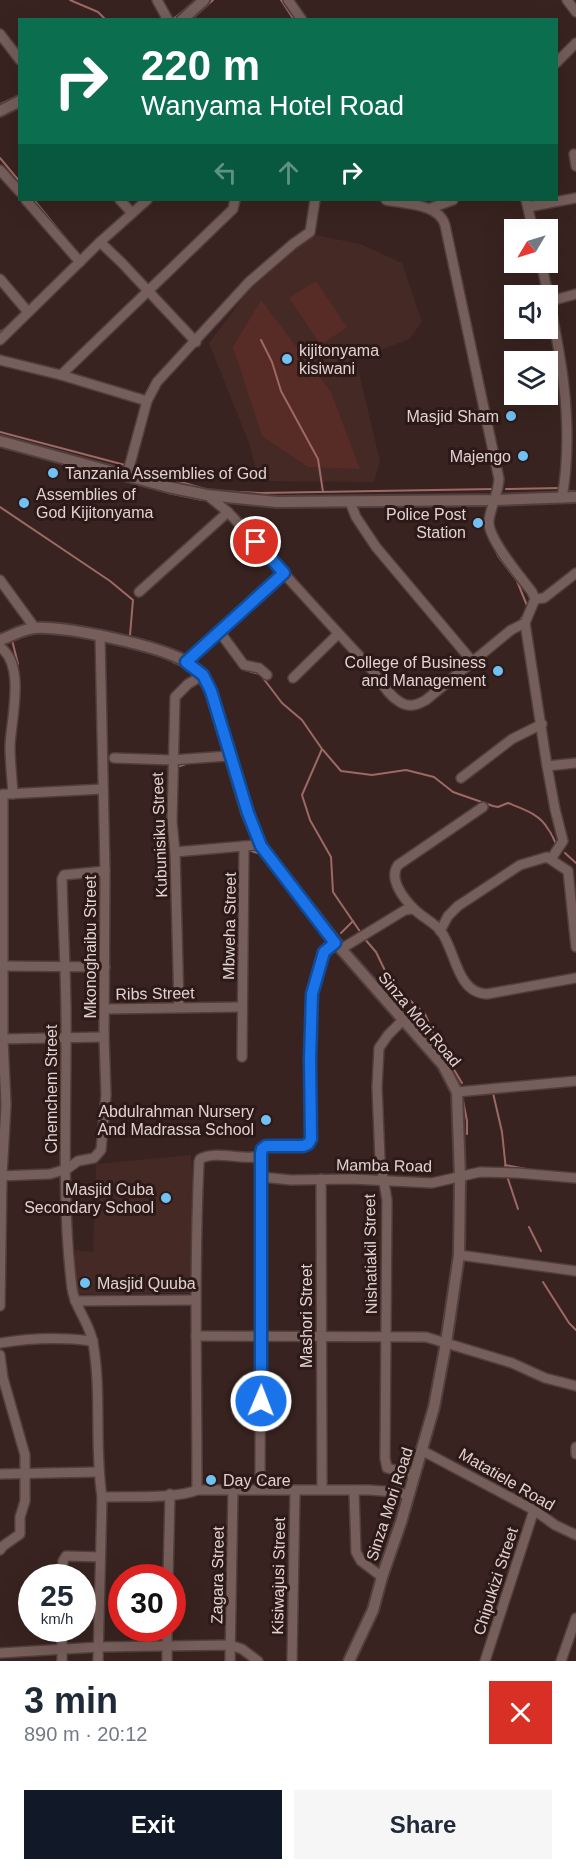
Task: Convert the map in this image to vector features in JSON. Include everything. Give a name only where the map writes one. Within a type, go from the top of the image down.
[{"type":"street","points":[[157,0],[167,18]]},
{"type":"street","points":[[184,18],[204,0]]},
{"type":"street","points":[[288,0],[301,18]]},
{"type":"street","points":[[567,0],[576,12]]},
{"type":"street","points":[[0,34],[18,57]]},
{"type":"street","points":[[558,61],[576,43]]},
{"type":"street","points":[[0,111],[18,102]]},
{"type":"street","points":[[574,154],[576,166]]},
{"type":"street","points":[[0,170],[18,190]]},
{"type":"street","points":[[558,200],[576,198]]},
{"type":"street","points":[[27,201],[80,262]]},
{"type":"street","points":[[121,201],[132,213]]},
{"type":"street","points":[[0,340],[100,242],[146,201]]},
{"type":"street","points":[[61,375],[233,209],[235,201]]},
{"type":"street","points":[[127,475],[147,401],[157,382],[258,273],[310,232],[315,201]]},
{"type":"street","points":[[392,201],[431,208],[441,215],[445,225],[497,463],[499,479],[489,524],[492,534],[532,591],[535,599],[525,623],[547,766],[563,838],[561,848],[551,859]]},
{"type":"street","points":[[431,208],[450,201]]},
{"type":"street","points":[[531,219],[527,203],[547,201]]},
{"type":"street","points":[[100,242],[196,342]]},
{"type":"street","points":[[0,279],[28,312]]},
{"type":"street","points":[[558,299],[576,294]]},
{"type":"street","points":[[558,337],[569,402],[567,480],[562,498]]},
{"type":"street","points":[[0,360],[61,375],[147,401]]},
{"type":"street","points":[[565,368],[576,364]]},
{"type":"street","points":[[0,441],[168,487],[207,495],[277,502],[576,497]]},
{"type":"street","points":[[207,495],[228,512],[403,704],[419,704],[426,700],[511,630],[525,623]]},
{"type":"street","points":[[350,502],[356,517],[376,547],[472,661]]},
{"type":"street","points":[[139,592],[228,512]]},
{"type":"street","points":[[186,662],[284,573]]},
{"type":"street","points":[[535,599],[544,598],[576,573]]},
{"type":"street","points":[[0,580],[35,628]]},
{"type":"street","name":"Sinza Mori Road","points":[[0,640],[22,630],[35,628],[100,635],[169,655],[186,662],[203,675],[211,691],[248,813],[261,846],[338,946],[443,1065],[457,1092],[460,1177],[459,1255],[434,1407],[423,1450],[381,1577],[373,1610],[349,1661]]},
{"type":"street","points":[[219,632],[244,665],[259,668],[267,675]]},
{"type":"street","points":[[293,678],[338,634]]},
{"type":"street","name":"Mkonoghaibu Street","points":[[1,1176],[50,1174],[67,1169],[78,1161],[94,1158],[101,1150],[106,1095],[104,789],[100,635]]},
{"type":"street","points":[[0,646],[12,664],[15,680],[6,794],[1,1039],[6,1105],[1,1176],[0,1306]]},
{"type":"street","name":"Kubunisiku Street","points":[[179,1007],[172,822],[175,697],[188,684],[203,675]]},
{"type":"street","points":[[461,778],[512,739],[542,724]]},
{"type":"street","points":[[114,758],[172,760],[231,754]]},
{"type":"street","points":[[547,766],[576,763]]},
{"type":"street","points":[[6,794],[104,789]]},
{"type":"street","points":[[483,807],[396,868],[394,873],[396,882],[414,909],[440,931],[466,983],[475,992],[487,994],[576,978]]},
{"type":"street","name":"Mbweha Street","points":[[242,1056],[244,846]]},
{"type":"street","points":[[174,852],[261,846]]},
{"type":"street","points":[[440,931],[448,916],[459,906],[520,865],[542,858],[551,859],[572,870],[576,941]]},
{"type":"street","name":"Chemchem Street","points":[[98,1661],[102,1497],[98,1472],[96,1422],[98,1401],[93,1341],[72,1290],[67,1235],[62,879],[64,875],[70,873],[105,871]]},
{"type":"street","points":[[260,1489],[262,1149],[266,1146],[303,1146],[311,1139],[312,994],[324,952],[405,910],[414,909]]},
{"type":"street","points":[[2,966],[105,967]]},
{"type":"street","name":"Ribs Street","points":[[105,1009],[242,1007]]},
{"type":"street","name":"Nishatiakil Street","points":[[403,1020],[388,1035],[380,1048],[377,1098],[380,1160],[387,1200],[386,1461],[387,1468],[414,1475]]},
{"type":"street","points":[[1,1039],[104,1037]]},
{"type":"street","points":[[457,1092],[576,1081]]},
{"type":"street","points":[[197,1490],[196,1300],[197,1192],[200,1159],[208,1156],[253,1158],[261,1156]]},
{"type":"street","name":"Mamba Road","points":[[262,1178],[432,1183],[480,1172],[498,1172],[576,1178]]},
{"type":"street","name":"Mashori Street","points":[[321,1179],[321,1490]]},
{"type":"street","points":[[459,1255],[576,1271]]},
{"type":"street","points":[[75,1301],[196,1300]]},
{"type":"street","points":[[196,1336],[426,1337],[512,1363],[545,1378],[576,1386]]},
{"type":"street","points":[[0,1343],[59,1338],[93,1341]]},
{"type":"street","points":[[0,1355],[3,1378],[25,1455],[26,1473],[25,1502],[20,1534],[0,1550]]},
{"type":"street","points":[[576,1447],[576,1455]]},
{"type":"street","name":"Matatiele Road","points":[[423,1450],[534,1510],[555,1525],[576,1534]]},
{"type":"street","points":[[0,1474],[98,1472]]},
{"type":"street","points":[[102,1497],[170,1494],[197,1490],[260,1489],[354,1490],[396,1492],[409,1495]]},
{"type":"street","name":"Zagara Street","points":[[230,1661],[233,1490]]},
{"type":"street","points":[[354,1490],[356,1552],[361,1560],[381,1577]]},
{"type":"street","name":"Kisiwajusi Street","points":[[291,1661],[295,1491]]},
{"type":"street","points":[[168,1564],[170,1494]]},
{"type":"street","name":"Chipukizi Street","points":[[485,1661],[534,1510]]},
{"type":"street","points":[[63,1564],[66,1556],[100,1557]]},
{"type":"street","points":[[561,1661],[576,1618]]},
{"type":"street","points":[[62,1642],[62,1661]]},
{"type":"street","points":[[167,1644],[167,1661]]},
{"type":"street","points":[[0,1653],[167,1644],[230,1645],[242,1649],[258,1661]]},
{"type":"shaded area","name":"kijitonyama kisiwani","points":[[311,234],[360,244],[402,263],[422,322],[409,339],[356,360],[380,461],[374,482],[259,481],[249,443],[209,343],[278,256],[301,245]]},
{"type":"shaded area","points":[[316,281],[347,327],[321,345],[289,298]]},
{"type":"shaded area","points":[[261,300],[331,392],[360,469],[308,467],[262,436],[233,347]]},
{"type":"shaded area","points":[[191,1155],[195,1209],[192,1293],[74,1294],[75,1250],[93,1252],[96,1164]]},
{"type":"waterway","points":[[70,0],[98,12],[104,18]]},
{"type":"waterway","points":[[193,18],[213,0]]},
{"type":"waterway","points":[[281,0],[293,18]]},
{"type":"waterway","points":[[174,18],[188,7]]},
{"type":"waterway","points":[[0,104],[18,96]]},
{"type":"waterway","points":[[0,158],[18,180]]},
{"type":"waterway","points":[[35,201],[81,257]]},
{"type":"waterway","points":[[0,332],[12,323]]},
{"type":"waterway","points":[[261,340],[272,362],[281,391],[318,459],[323,492]]},
{"type":"waterway","points":[[0,432],[125,465]]},
{"type":"waterway","points":[[133,468],[205,489]]},
{"type":"waterway","points":[[506,489],[561,488]]},
{"type":"waterway","points":[[217,491],[260,493],[493,489]]},
{"type":"waterway","points":[[565,491],[576,491]]},
{"type":"waterway","points":[[168,493],[202,500]]},
{"type":"waterway","points":[[545,503],[576,503]]},
{"type":"waterway","points":[[380,506],[440,505]]},
{"type":"waterway","points":[[0,507],[110,581],[133,600],[130,635]]},
{"type":"waterway","points":[[495,548],[498,556],[517,581],[528,608],[518,623]]},
{"type":"waterway","points":[[17,638],[37,633]]},
{"type":"waterway","points":[[12,640],[18,664]]},
{"type":"waterway","points":[[173,662],[187,668]]},
{"type":"waterway","points":[[243,668],[259,674]]},
{"type":"waterway","points":[[263,678],[282,703],[302,720],[322,749],[302,795],[310,820],[331,857],[333,892],[361,933]]},
{"type":"waterway","points":[[323,750],[341,771],[372,775],[406,770],[434,777],[453,792],[493,806],[498,807],[508,803],[519,807],[545,824],[557,846]]},
{"type":"waterway","points":[[177,767],[189,763]]},
{"type":"waterway","points":[[248,850],[261,854]]},
{"type":"waterway","points":[[565,853],[576,863]]},
{"type":"waterway","points":[[341,933],[353,921]]},
{"type":"waterway","points":[[364,938],[376,952],[391,983],[425,1014],[438,1043],[462,1083]]},
{"type":"waterway","points":[[494,1092],[502,1132],[506,1170]]},
{"type":"waterway","points":[[462,1095],[467,1134]]},
{"type":"waterway","points":[[505,1165],[526,1169]]},
{"type":"waterway","points":[[507,1176],[518,1209]]},
{"type":"waterway","points":[[529,1227],[541,1251]]},
{"type":"waterway","points":[[543,1282],[569,1323],[576,1330]]},
{"type":"place","name":"kijitonyama kisiwani","points":[[287,359]]},
{"type":"place","name":"Masjid Sham","points":[[511,416]]},
{"type":"place","name":"Majengo","points":[[523,456]]},
{"type":"place","name":"Tanzania Assemblies of God","points":[[53,473]]},
{"type":"place","name":"Assemblies of God Kijitonyama","points":[[24,503]]},
{"type":"place","name":"Police Post Station","points":[[478,523]]},
{"type":"place","name":"College of Business and Management","points":[[498,671]]},
{"type":"place","name":"Abdulrahman Nursery And Madrassa School","points":[[266,1120]]},
{"type":"place","name":"Masjid Cuba Secondary School","points":[[166,1198]]},
{"type":"place","name":"Masjid Quuba","points":[[85,1283]]},
{"type":"place","name":"Day Care","points":[[211,1480]]},
{"type":"route","points":[[256,542],[284,573],[186,662],[203,675],[211,691],[248,813],[261,846],[335,943],[324,952],[312,994],[311,1139],[303,1146],[266,1146],[262,1149],[261,1154],[261,1401]]}]
